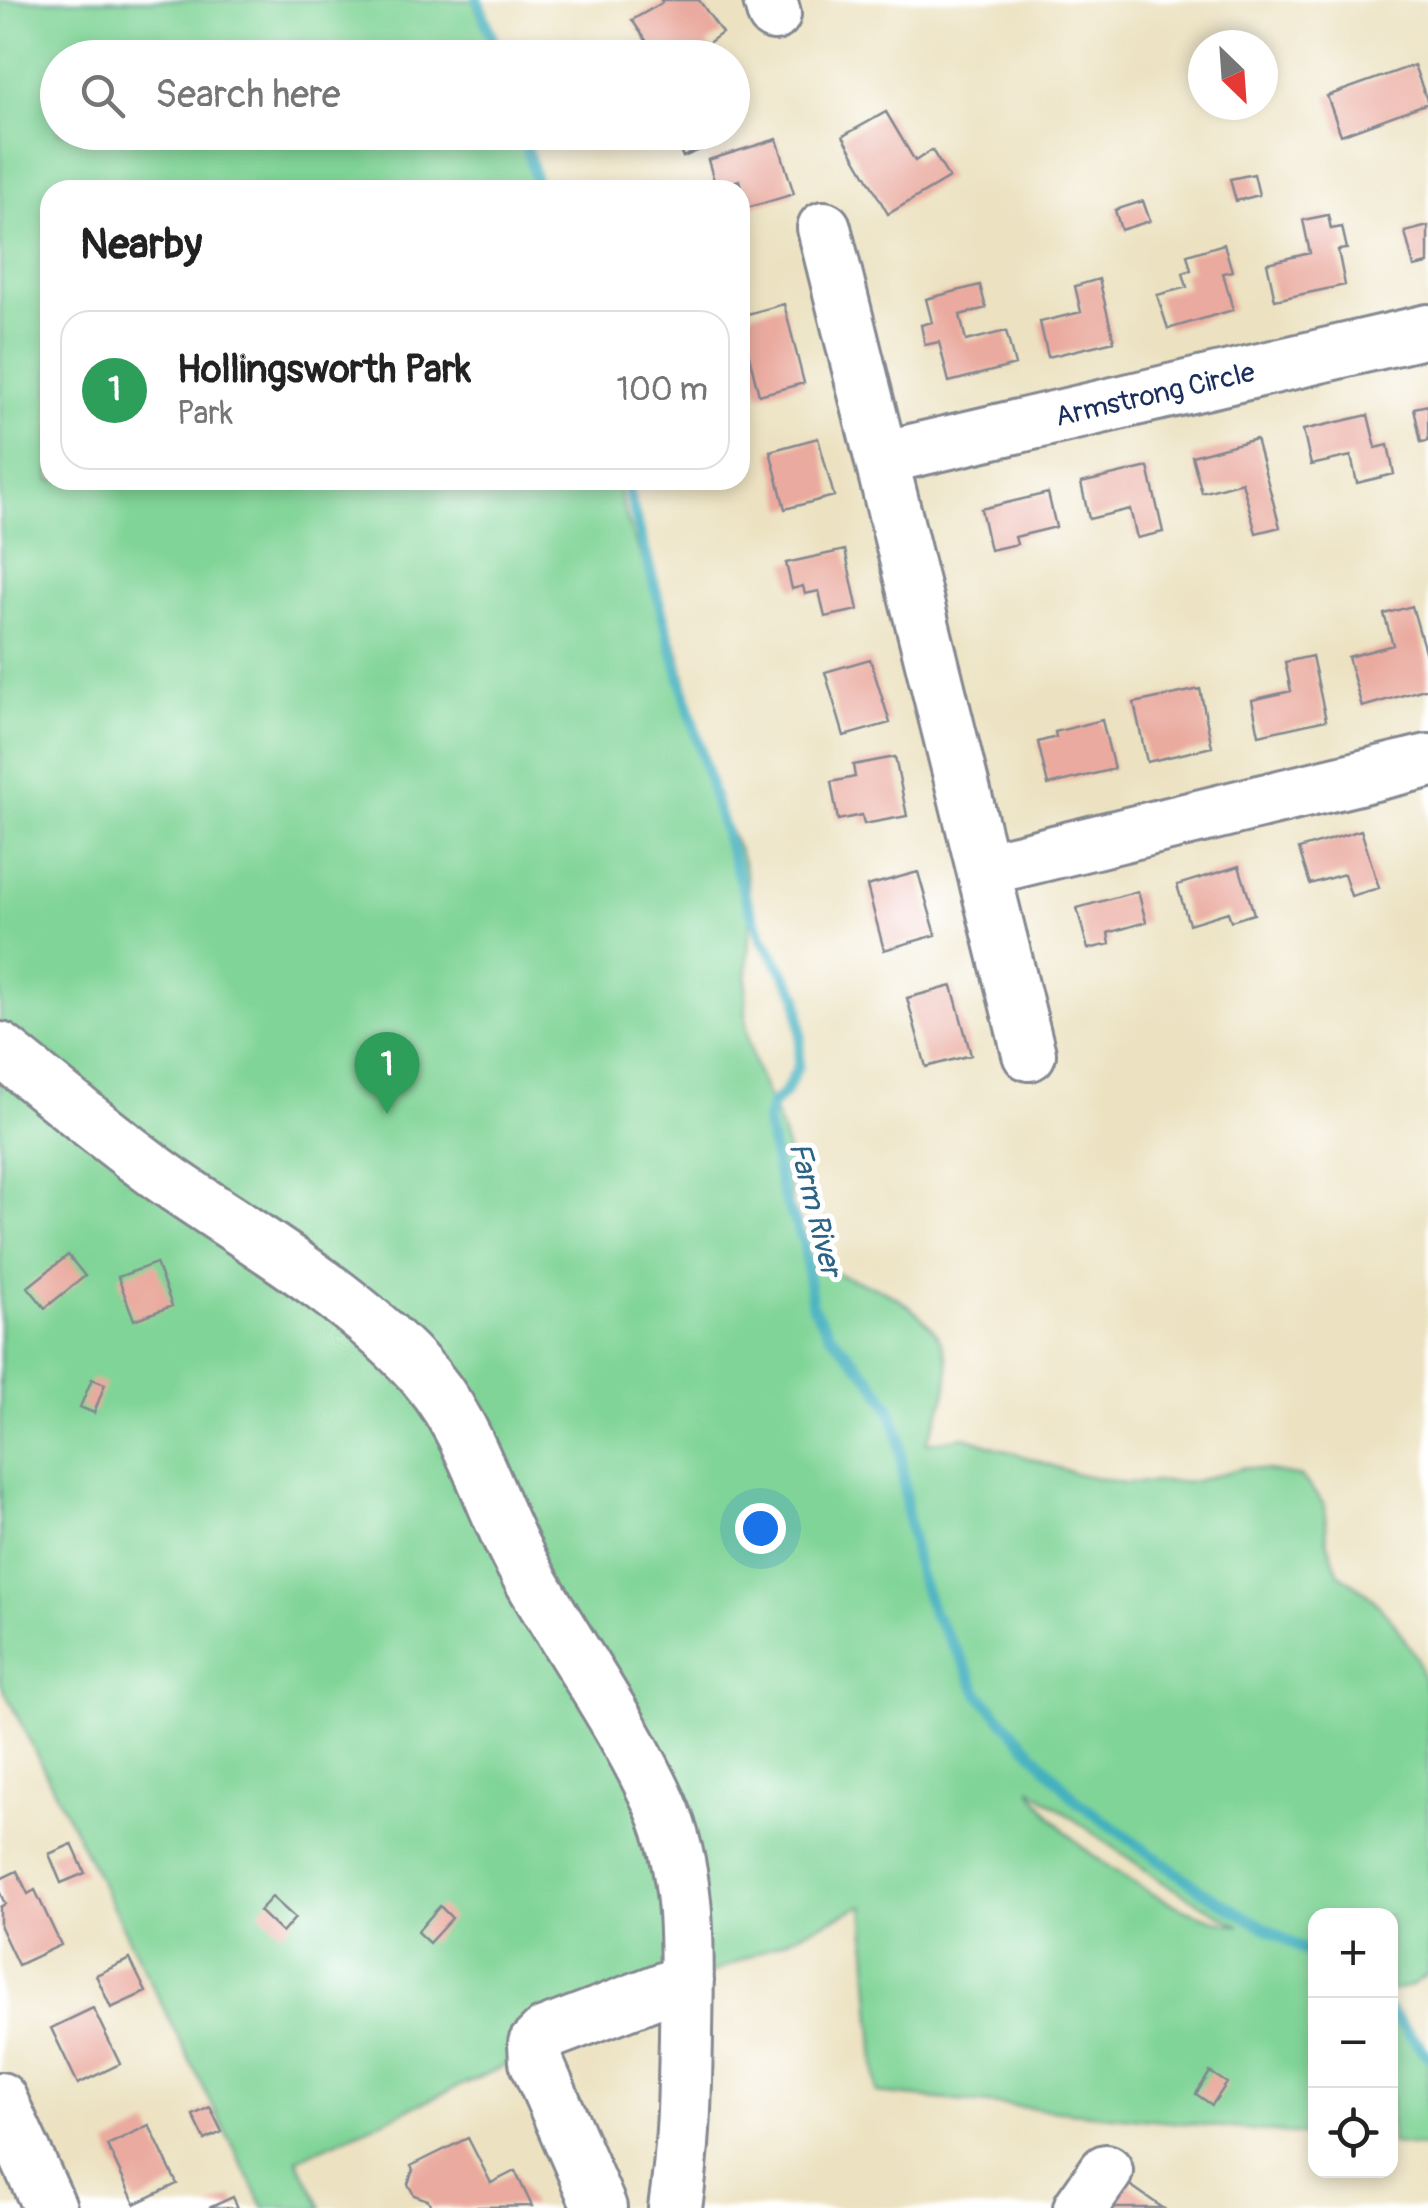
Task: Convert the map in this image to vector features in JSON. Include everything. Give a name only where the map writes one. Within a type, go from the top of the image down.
[{"type":"street","points":[[824,228],[1030,1054]]},
{"type":"street","name":"Armstrong Circle","points":[[881,458],[1428,331]]},
{"type":"street","points":[[984,869],[1428,761]]},
{"type":"street","points":[[0,1049],[167,1180],[344,1302],[396,1346],[451,1408],[525,1570],[661,1806],[676,1852],[682,1882],[687,1980],[684,2130],[675,2208]]},
{"type":"street","points":[[600,2208],[536,2061],[535,2044],[545,2034],[687,1980]]},
{"type":"street","points":[[0,2099],[50,2208]]},
{"type":"green space","points":[[0,0],[473,0],[488,40],[40,40],[40,150],[527,150],[537,180],[40,180],[40,490],[619,490],[678,650],[707,783],[744,865],[750,905],[747,1031],[754,1061],[786,1145],[792,1212],[798,1234],[820,1264],[898,1299],[933,1330],[943,1345],[948,1376],[946,1393],[926,1443],[965,1437],[1074,1473],[1123,1483],[1196,1481],[1245,1467],[1302,1477],[1325,1506],[1327,1541],[1339,1574],[1367,1593],[1392,1620],[1417,1658],[1428,1695],[1428,1974],[1398,1989],[1398,1908],[1308,1908],[1308,2135],[877,2093],[864,1905],[297,2159],[322,2208],[264,2208],[0,1682]],"holes":[[[1030,1788],[1164,1883],[1240,1926],[1211,1919],[1152,1893],[1095,1857],[1048,1812]]]},
{"type":"green space","points":[[1398,2021],[1428,2061],[1428,2147],[1398,2144]]},
{"type":"building","points":[[661,0],[699,0],[722,33],[712,40],[646,40],[632,20],[662,3]]},
{"type":"building","points":[[1414,65],[1428,103],[1341,135],[1327,96]]},
{"type":"building","points":[[886,112],[915,161],[932,150],[949,178],[888,214],[843,136]]},
{"type":"building","points":[[777,139],[794,194],[750,207],[750,180],[714,180],[708,160]]},
{"type":"building","points":[[680,150],[700,150],[683,157]]},
{"type":"building","points":[[1254,174],[1259,195],[1236,201],[1230,179]]},
{"type":"building","points":[[1143,201],[1150,221],[1121,230],[1115,210]]},
{"type":"building","points":[[1328,215],[1331,229],[1342,227],[1347,249],[1338,250],[1345,285],[1275,300],[1267,263],[1310,253],[1303,220]]},
{"type":"building","points":[[1428,226],[1428,264],[1414,267],[1405,232]]},
{"type":"building","points":[[1224,244],[1232,271],[1223,273],[1233,310],[1168,329],[1157,295],[1187,287],[1183,273],[1191,270],[1187,255]]},
{"type":"building","points":[[1099,279],[1114,341],[1048,357],[1040,322],[1081,312],[1075,286]]},
{"type":"building","points":[[980,285],[986,308],[960,315],[966,341],[1006,331],[1015,365],[949,382],[939,342],[925,345],[921,325],[932,322],[926,299]]},
{"type":"building","points":[[784,304],[804,383],[759,395],[750,360],[750,313]]},
{"type":"building","points":[[1428,405],[1428,441],[1421,442],[1414,408]]},
{"type":"building","points":[[1368,415],[1376,448],[1388,445],[1394,474],[1357,483],[1351,456],[1311,465],[1303,430]]},
{"type":"building","points":[[818,438],[834,496],[785,509],[770,451]]},
{"type":"building","points":[[1256,439],[1280,527],[1256,533],[1242,482],[1202,493],[1192,456]]},
{"type":"building","points":[[1148,467],[1163,532],[1137,538],[1130,509],[1089,519],[1081,483]]},
{"type":"building","points":[[1048,493],[1056,527],[1015,537],[1017,544],[990,550],[981,509]]},
{"type":"building","points":[[845,550],[858,610],[825,617],[819,591],[805,594],[803,586],[792,589],[786,563]]},
{"type":"building","points":[[1412,606],[1428,662],[1428,688],[1362,707],[1348,657],[1393,645],[1384,614]]},
{"type":"building","points":[[1312,656],[1326,720],[1259,735],[1252,700],[1291,691],[1285,662]]},
{"type":"building","points":[[870,659],[890,723],[844,736],[825,672]]},
{"type":"building","points":[[1200,689],[1212,747],[1147,762],[1134,703]]},
{"type":"building","points":[[1102,720],[1114,769],[1048,785],[1038,742],[1056,737],[1055,732]]},
{"type":"building","points":[[895,757],[907,816],[864,824],[862,815],[838,820],[831,782],[855,777],[853,765]]},
{"type":"building","points":[[1361,830],[1379,888],[1351,896],[1344,874],[1310,884],[1299,849]]},
{"type":"building","points":[[1239,866],[1254,914],[1231,921],[1228,912],[1189,924],[1177,885]]},
{"type":"building","points":[[918,872],[936,935],[884,950],[867,886]]},
{"type":"building","points":[[1138,891],[1146,922],[1108,933],[1110,944],[1088,949],[1077,908]]},
{"type":"building","points":[[952,986],[971,1055],[926,1067],[907,998]]},
{"type":"building","points":[[68,1255],[85,1276],[45,1308],[28,1287]]},
{"type":"building","points":[[156,1263],[172,1306],[134,1320],[118,1277]]},
{"type":"building","points":[[92,1379],[105,1384],[94,1413],[80,1407]]},
{"type":"building","points":[[72,1844],[85,1873],[61,1883],[49,1854]]},
{"type":"building","points":[[17,1871],[28,1894],[35,1890],[61,1945],[18,1965],[0,1927],[0,1907],[5,1904],[0,1879]]},
{"type":"building","points":[[272,1897],[295,1918],[282,1933],[259,1911]]},
{"type":"building","points":[[440,1906],[452,1918],[429,1943],[417,1932]]},
{"type":"building","points":[[130,1959],[146,1992],[111,2008],[96,1975]]},
{"type":"building","points":[[93,2008],[120,2064],[78,2084],[51,2028]]},
{"type":"building","points":[[1210,2072],[1227,2083],[1212,2105],[1196,2094]]},
{"type":"building","points":[[210,2107],[222,2132],[205,2140],[193,2115]]},
{"type":"building","points":[[149,2125],[177,2184],[135,2204],[107,2145]]},
{"type":"building","points":[[468,2138],[491,2183],[515,2171],[532,2206],[432,2208],[428,2200],[414,2195],[408,2184],[411,2166]]},
{"type":"building","points":[[1117,2176],[1163,2208],[1094,2208]]},
{"type":"building","points":[[233,2197],[238,2208],[209,2208]]},
{"type":"waterway","name":"Farm River","points":[[478,0],[493,40]]},
{"type":"waterway","name":"Farm River","points":[[528,150],[535,180]]},
{"type":"waterway","name":"Farm River","points":[[628,490],[745,896],[762,938],[798,996],[798,1066],[785,1093],[772,1104],[767,1122],[782,1193],[804,1243],[812,1306],[829,1333],[889,1405],[899,1436],[918,1571],[933,1613],[978,1693],[1078,1802],[1205,1893],[1308,1952]]},
{"type":"waterway","name":"Farm River","points":[[1398,2020],[1428,2056]]},
{"type":"place","name":"Hollingsworth Park","points":[[387,1114]]}]
